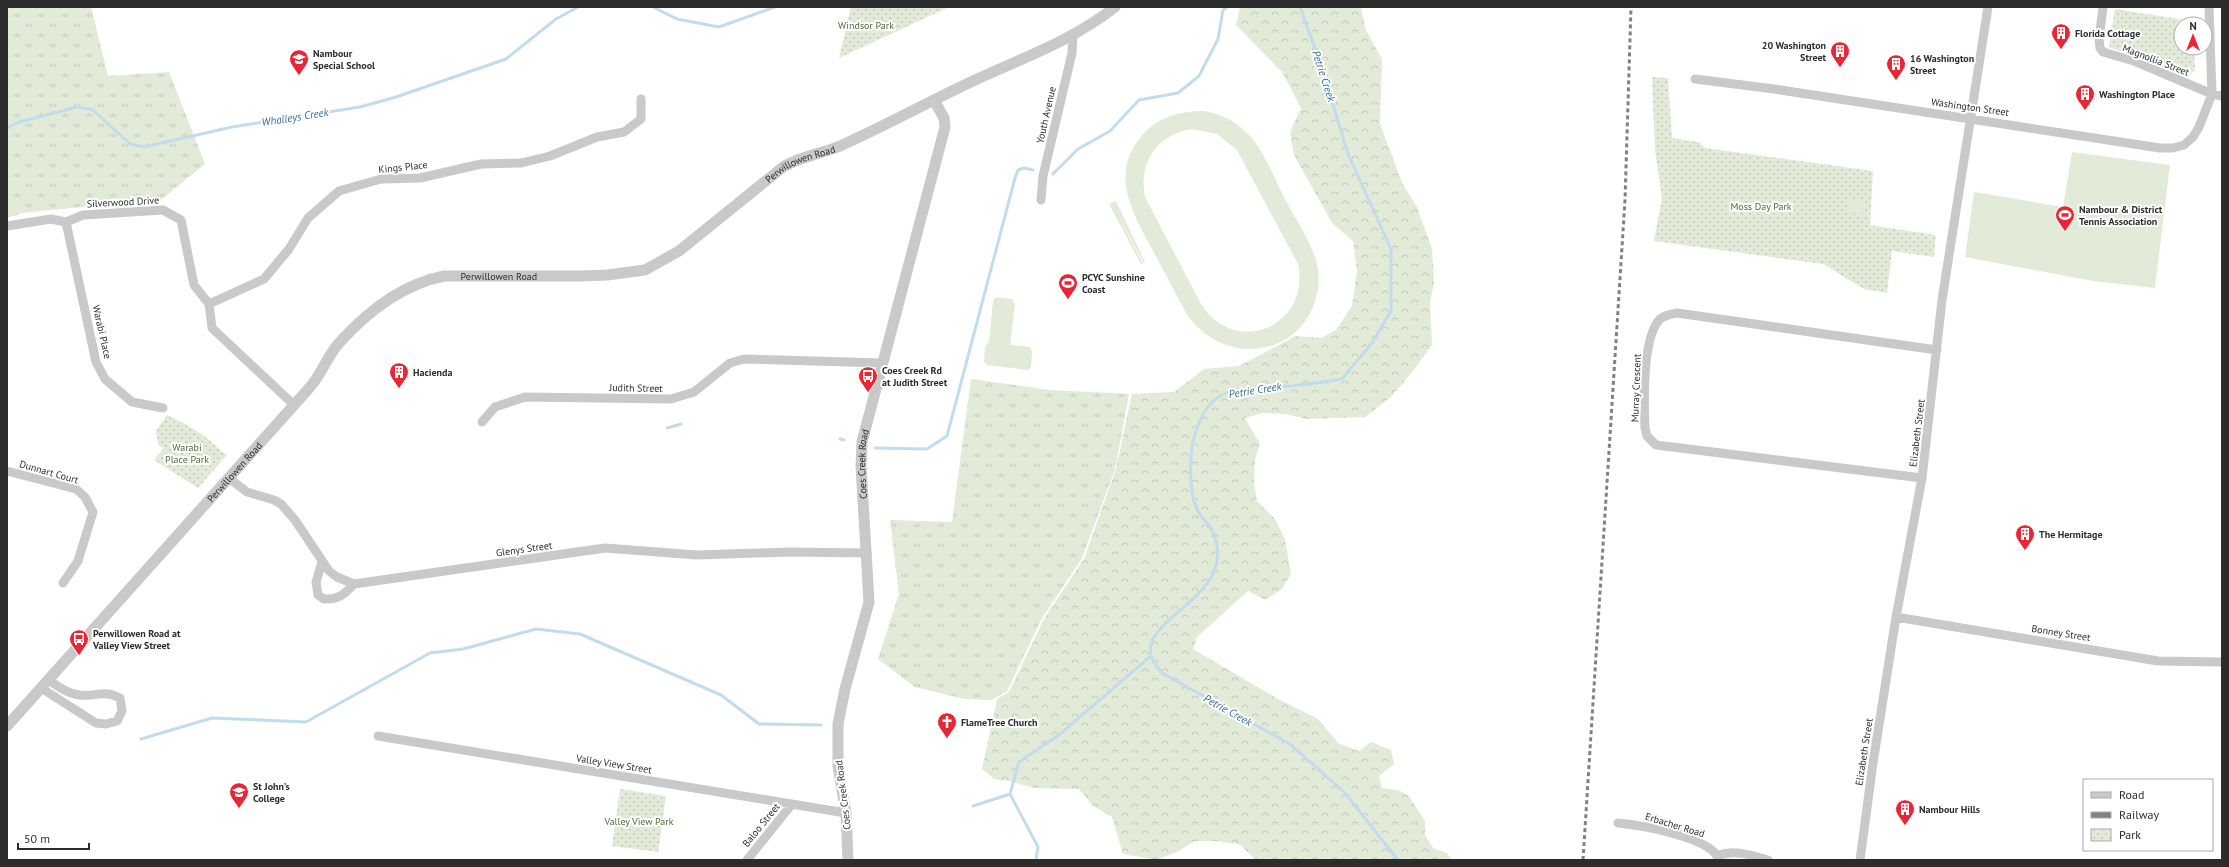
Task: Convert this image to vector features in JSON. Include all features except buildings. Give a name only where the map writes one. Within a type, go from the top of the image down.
[{"type":"street","name":"Perwillowen Road","points":[[7,726],[230,479],[314,382],[344,339],[369,315],[400,293],[425,280],[461,275],[607,275],[645,270],[680,251],[783,167],[797,159],[838,147],[934,100],[1073,36],[1114,7]]},
{"type":"street","name":"Elizabeth Street","points":[[1860,860],[1873,763],[1896,617],[1922,478],[1942,300],[1988,7]]},
{"type":"street","name":"Magnollia Street","points":[[2103,7],[2099,39],[2100,48],[2103,52],[2134,62],[2212,94],[2222,96]]},
{"type":"street","points":[[2209,7],[2212,94]]},
{"type":"street","name":"Youth Avenue","points":[[1041,200],[1043,176],[1072,53],[1073,36]]},
{"type":"street","name":"Washington Street","points":[[1695,79],[1774,88],[2160,148],[2173,148],[2184,145],[2193,137],[2200,127],[2212,94]]},
{"type":"street","name":"Kings Place","points":[[209,304],[264,279],[289,250],[308,218],[339,190],[381,179],[420,178],[481,164],[521,163],[550,156],[597,138],[624,132],[641,119],[641,99]]},
{"type":"street","name":"Coes Creek Road","points":[[848,860],[846,813],[838,766],[838,724],[852,664],[868,610],[870,586],[861,453],[865,426],[945,127],[944,118],[934,100]]},
{"type":"street","name":"Silverwood Drive","points":[[7,226],[51,219],[66,222],[83,216],[163,210],[181,220],[194,285],[209,304]]},
{"type":"street","name":"Warabi Place","points":[[66,222],[96,362],[105,379],[132,402],[164,408]]},
{"type":"street","points":[[209,304],[212,328],[294,405]]},
{"type":"street","name":"Murray Crescent","points":[[1922,478],[1656,445],[1647,436],[1645,428],[1646,362],[1652,331],[1656,324],[1668,314],[1677,313],[1813,331],[1937,350]]},
{"type":"street","name":"Judith Street","points":[[482,422],[495,407],[525,397],[671,399],[694,392],[730,363],[744,359],[882,363]]},
{"type":"street","name":"Dunnart Court","points":[[7,472],[76,489],[85,497],[93,512],[78,561],[63,583]]},
{"type":"street","points":[[230,479],[247,492],[274,500],[281,504],[295,520],[322,562],[337,577],[354,584],[345,594],[337,598],[324,599],[318,595],[316,582],[322,562]]},
{"type":"street","name":"Glenys Street","points":[[354,584],[604,548],[697,555],[790,552],[867,553]]},
{"type":"street","name":"Bonney Street","points":[[1896,617],[2158,661],[2222,662]]},
{"type":"street","points":[[45,684],[66,692],[80,695],[109,692],[120,698],[122,711],[117,721],[106,724],[96,723],[45,684]]},
{"type":"street","name":"Valley View Street","points":[[378,736],[846,813]]},
{"type":"street","name":"Baloo Street","points":[[747,860],[792,804]]},
{"type":"street","name":"Erbacher Road","points":[[1618,823],[1647,826],[1704,844],[1714,851],[1717,858],[1726,852],[1735,852],[1768,860]]},
{"type":"green space","points":[[7,7],[91,7],[108,76],[169,72],[205,164],[162,199],[22,213],[7,218]]},
{"type":"green space","name":"Windsor Park","points":[[851,7],[949,7],[839,58]]},
{"type":"green space","points":[[1240,7],[1361,7],[1366,30],[1382,59],[1380,124],[1403,185],[1417,207],[1432,249],[1434,281],[1430,304],[1432,345],[1391,397],[1365,417],[1307,419],[1285,414],[1262,413],[1245,418],[1260,444],[1255,460],[1254,483],[1257,501],[1275,519],[1285,539],[1291,574],[1282,589],[1265,600],[1248,591],[1197,637],[1193,649],[1278,699],[1318,719],[1339,744],[1359,751],[1371,742],[1391,750],[1394,764],[1379,776],[1382,788],[1398,790],[1409,796],[1425,821],[1425,835],[1433,848],[1447,853],[1451,860],[1256,860],[1239,844],[1215,841],[1194,841],[1179,851],[1157,860],[1123,854],[1112,817],[1093,806],[1079,789],[1034,788],[1009,781],[994,779],[982,769],[997,699],[1009,692],[1044,619],[1084,559],[1116,469],[1132,394],[1174,392],[1204,369],[1239,366],[1296,336],[1321,338],[1336,330],[1352,306],[1357,271],[1353,241],[1332,223],[1294,155],[1290,132],[1301,108],[1282,72],[1236,25]]},
{"type":"green space","points":[[2115,9],[2173,18],[2173,56],[2194,56],[2195,70],[2189,76],[2109,47]]},
{"type":"green space","name":"Moss Day Park","points":[[1652,77],[1668,78],[1672,138],[1699,142],[1705,148],[1873,171],[1870,225],[1936,235],[1934,257],[1892,251],[1887,293],[1864,289],[1823,264],[1654,241],[1662,198],[1655,150]]},
{"type":"green space","points":[[1204,111],[1221,116],[1237,124],[1252,138],[1267,162],[1308,241],[1317,265],[1319,285],[1310,313],[1297,331],[1280,342],[1260,348],[1239,348],[1219,342],[1200,330],[1185,311],[1144,234],[1131,205],[1127,190],[1125,176],[1128,161],[1134,147],[1145,132],[1165,118],[1180,113]],"holes":[[[1192,129],[1217,134],[1237,150],[1298,264],[1299,286],[1293,304],[1282,319],[1267,328],[1250,332],[1232,329],[1215,320],[1201,304],[1145,197],[1144,173],[1153,152],[1160,144],[1169,137]]]},
{"type":"green space","name":"Nambour & District Tennis Association","points":[[2072,152],[2170,165],[2155,288],[2093,281],[1965,257],[1974,192],[2063,207]]},
{"type":"green space","points":[[1850,199],[1865,202],[1862,215],[1847,212]]},
{"type":"green space","points":[[1116,201],[1145,262],[1144,263],[1117,213],[1143,264],[1141,264],[1109,204]]},
{"type":"green space","points":[[996,297],[1012,299],[1015,304],[1010,345],[1030,347],[1032,351],[1031,367],[1028,370],[987,365],[984,362],[985,347],[989,342],[993,301]]},
{"type":"green space","points":[[971,379],[1050,390],[1129,394],[1115,469],[1082,558],[1042,618],[1007,691],[991,700],[964,699],[915,687],[878,659],[899,594],[890,520],[952,522]]},
{"type":"green space","name":"Warabi Place Park","points":[[167,415],[198,432],[227,455],[198,488],[154,460],[163,449],[158,444],[156,431]]},
{"type":"green space","name":"Valley View Park","points":[[620,789],[666,796],[658,852],[612,846]]},
{"type":"waterway","name":"Whalleys Creek","points":[[7,128],[19,122],[77,107],[93,110],[130,144],[144,147],[232,127],[360,107],[396,97],[506,59],[556,19],[578,7]]},
{"type":"waterway","name":"Whalleys Creek","points":[[653,7],[677,19],[719,27],[775,7]]},
{"type":"waterway","points":[[1053,174],[1078,149],[1110,131],[1139,100],[1178,93],[1199,76],[1218,39],[1223,10],[1227,7]]},
{"type":"waterway","name":"Petrie Creek","points":[[1300,7],[1321,65],[1348,154],[1391,249],[1391,311],[1372,343],[1342,379],[1228,392],[1213,401],[1203,415],[1193,441],[1191,457],[1192,493],[1196,507],[1201,516],[1209,525],[1214,535],[1217,546],[1217,563],[1209,580],[1201,591],[1171,618],[1155,635],[1151,644],[1150,652],[1162,673],[1290,744],[1345,793],[1398,860]]},
{"type":"waterway","points":[[875,448],[927,449],[947,436],[1015,178],[1018,170],[1024,168],[1033,170]]},
{"type":"waterway","points":[[667,428],[681,424]]},
{"type":"waterway","points":[[840,439],[844,440]]},
{"type":"waterway","points":[[141,739],[212,718],[306,722],[430,653],[463,649],[536,629],[580,634],[721,695],[759,724],[821,725]]},
{"type":"waterway","points":[[1036,860],[1038,847],[1010,794],[1019,762],[1060,734],[1151,656]]},
{"type":"waterway","points":[[973,806],[1010,794]]},
{"type":"railway","points":[[1583,860],[1625,200],[1631,7]]},
{"type":"place","name":"Florida Cottage","points":[[2061,50]]},
{"type":"place","name":"20 Washington Street","points":[[1840,68]]},
{"type":"place","name":"Nambour Special School","points":[[299,76]]},
{"type":"place","name":"16 Washington Street","points":[[1896,81]]},
{"type":"place","name":"Washington Place","points":[[2085,111]]},
{"type":"place","name":"Nambour & District Tennis Association","points":[[2065,232]]},
{"type":"place","name":"PCYC Sunshine Coast","points":[[1068,300]]},
{"type":"place","name":"Hacienda","points":[[399,389]]},
{"type":"place","name":"Coes Creek Rd at Judith Street","points":[[868,393]]},
{"type":"place","name":"The Hermitage","points":[[2025,551]]},
{"type":"place","name":"Perwillowen Road at Valley View Street","points":[[79,656]]},
{"type":"place","name":"FlameTree Church","points":[[947,739]]},
{"type":"place","name":"St John’s College","points":[[239,809]]},
{"type":"place","name":"Nambour Hills","points":[[1905,826]]}]
